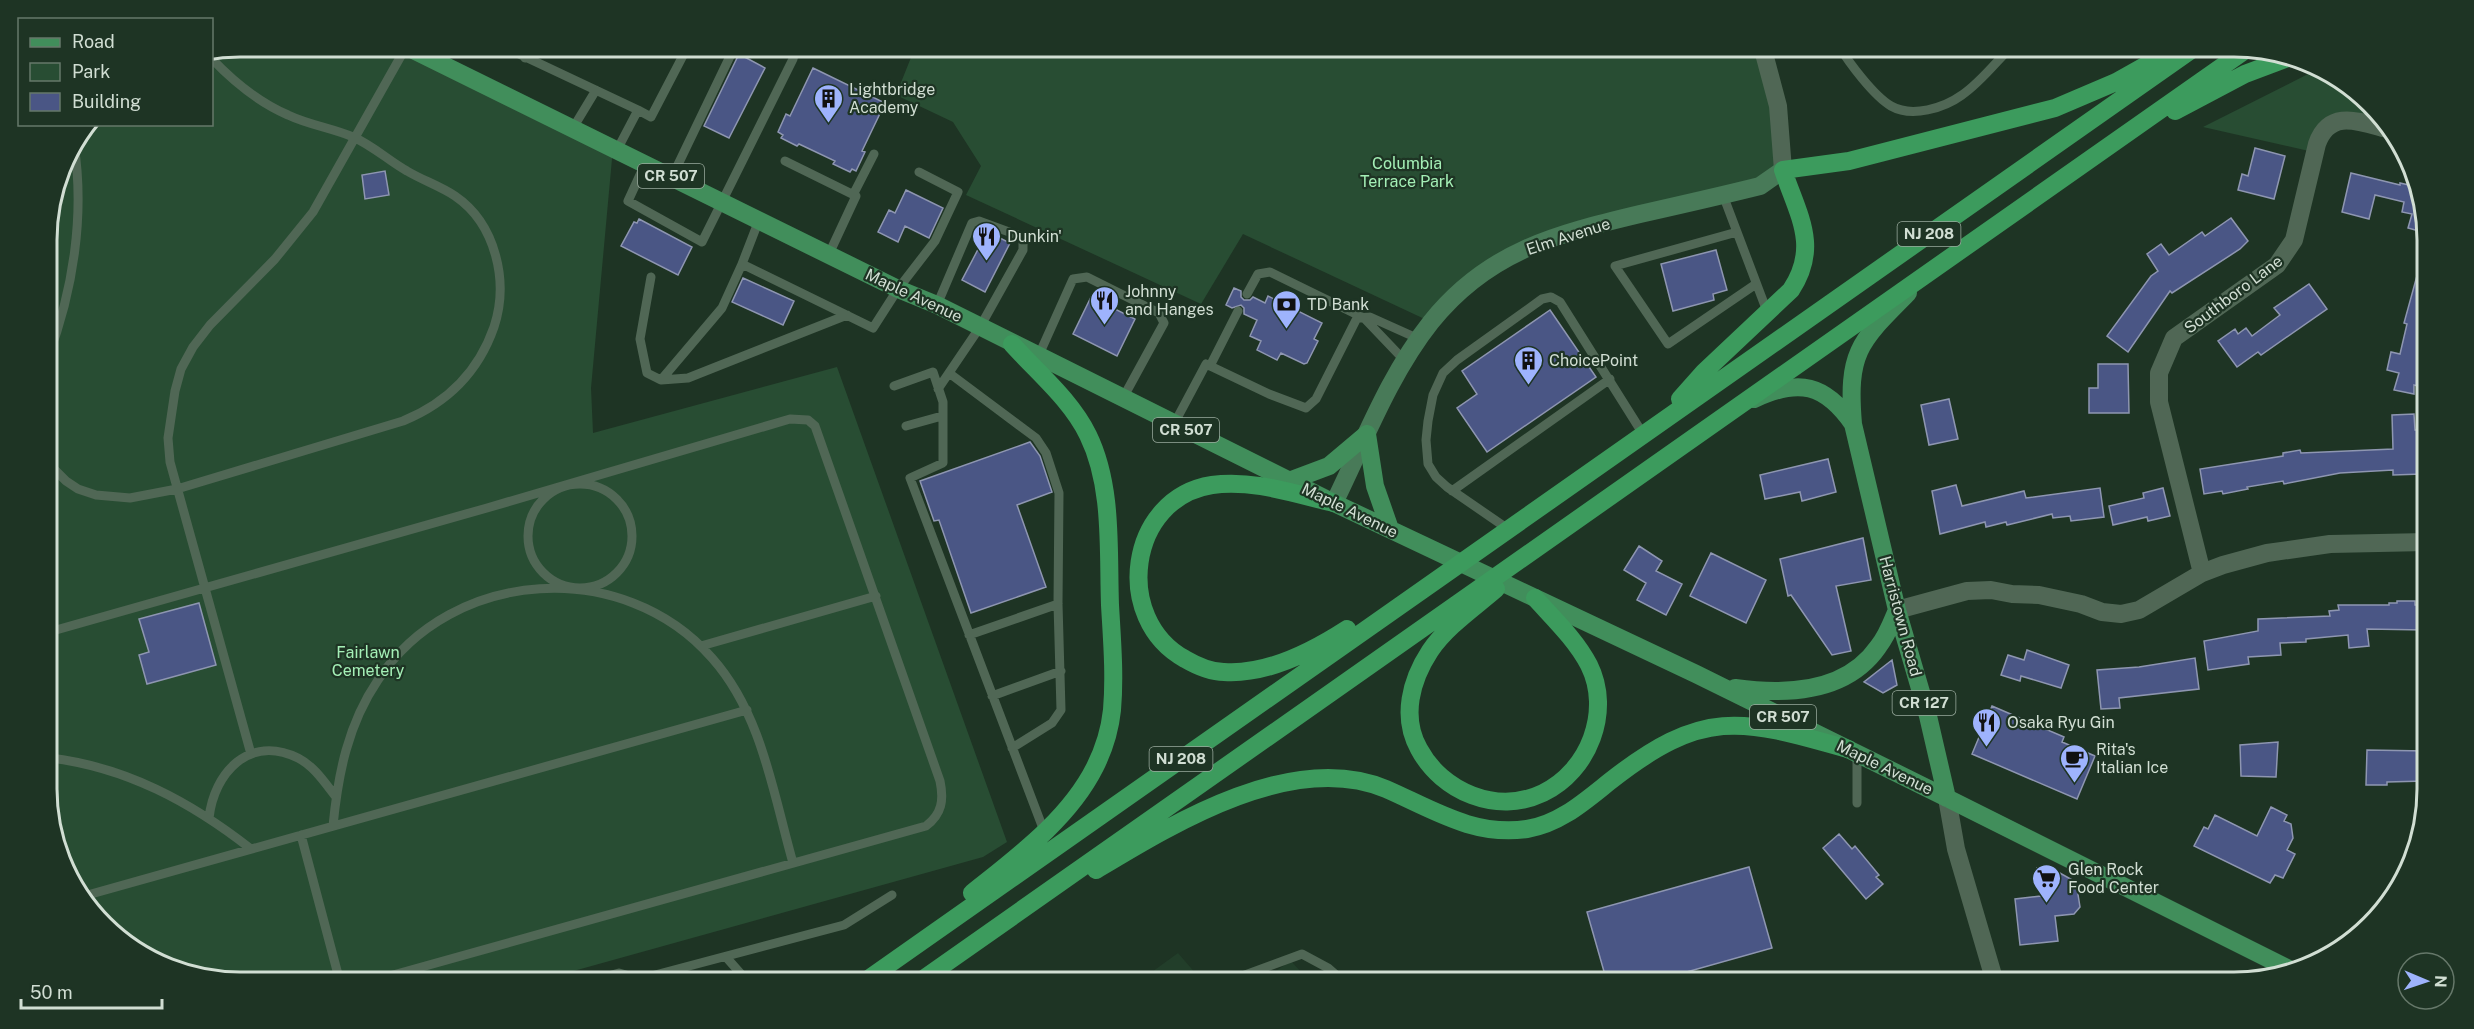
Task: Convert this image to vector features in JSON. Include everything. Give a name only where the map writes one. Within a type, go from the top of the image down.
[{"type":"highway","points":[[1660,422],[1704,372],[1768,314],[1791,290],[1800,276],[1806,261],[1804,229],[1783,170],[1849,161],[2055,108],[2116,82],[2160,57]]},
{"type":"highway","name":"NJ 208","points":[[878,972],[2181,57]]},
{"type":"highway","name":"NJ 208","points":[[933,972],[2235,57]]},
{"type":"highway","points":[[2104,149],[2272,62]]},
{"type":"highway","points":[[872,972],[1011,861],[1044,831],[1079,793],[1095,767],[1106,740],[1112,711],[1113,681],[1107,511],[1097,456],[1087,432],[1052,385],[1012,344]]},
{"type":"highway","points":[[1334,503],[1256,486],[1235,484],[1212,485],[1194,490],[1174,501],[1158,518],[1146,537],[1140,558],[1138,581],[1141,605],[1150,625],[1172,649],[1200,668],[1222,672],[1242,672],[1266,667],[1316,647],[1342,633],[1504,532]]},
{"type":"highway","points":[[1535,598],[1578,647],[1590,666],[1596,685],[1599,708],[1596,728],[1588,749],[1576,767],[1562,781],[1543,793],[1522,799],[1502,801],[1462,792],[1443,780],[1426,762],[1414,740],[1409,717],[1410,693],[1431,649],[1449,630],[1566,527]]},
{"type":"highway","points":[[974,944],[1118,856],[1168,829],[1234,799],[1290,782],[1314,778],[1361,781],[1385,789],[1449,819],[1476,828],[1501,831],[1528,829],[1556,820],[1648,753],[1669,741],[1703,729],[1735,724],[1760,726],[1853,752]]},
{"type":"main road","name":"Maple Avenue","points":[[427,57],[898,289],[937,305],[1334,503],[1947,798],[2281,965]]},
{"type":"main road","name":"Elm Avenue","points":[[1334,503],[1367,434],[1419,339],[1456,295],[1484,271],[1543,240],[1578,229],[1760,186],[1783,170]]},
{"type":"main road","name":"Harristown Road","points":[[1924,277],[1866,338],[1856,356],[1852,372],[1851,396],[1853,424],[1897,610],[1928,716],[1947,798]]},
{"type":"main road","points":[[1741,405],[1780,389],[1799,387],[1815,389],[1831,397],[1853,424]]},
{"type":"main road","points":[[1289,481],[1329,466],[1367,434]]},
{"type":"main road","points":[[1367,434],[1375,486],[1398,533]]},
{"type":"main road","points":[[1718,686],[1783,692],[1824,685],[1845,676],[1878,648],[1897,610]]},
{"type":"street","points":[[1765,57],[1778,106],[1783,170]]},
{"type":"street","name":"Southboro Lane","points":[[2202,573],[2159,402],[2159,374],[2174,338],[2277,265],[2287,253],[2294,240],[2320,133],[2329,124],[2340,120],[2378,127]]},
{"type":"street","points":[[1897,610],[1967,591],[1992,590],[2012,594],[2039,595],[2081,604],[2102,612],[2121,614],[2139,610],[2202,573],[2267,553],[2314,546],[2376,541],[2417,542]]},
{"type":"street","name":"Harristown Road","points":[[1947,798],[1956,849],[1992,972]]},
{"type":"lane","points":[[251,754],[170,462],[168,438],[171,407],[181,369],[193,347],[210,325],[275,259],[313,212],[400,57]]},
{"type":"lane","points":[[525,58],[651,117],[682,57]]},
{"type":"lane","points":[[672,177],[730,57]]},
{"type":"lane","points":[[645,164],[628,201],[702,242],[793,57]]},
{"type":"lane","points":[[1847,57],[1869,85],[1892,106],[1914,112],[1940,107],[1962,95],[2001,57]]},
{"type":"lane","points":[[57,472],[66,481],[96,495],[130,498],[177,489],[403,422],[441,402],[458,387],[475,367],[488,345],[496,320],[500,286],[496,259],[483,226],[471,209],[455,196],[412,174],[354,137],[288,115],[245,88],[213,60]]},
{"type":"lane","points":[[573,128],[596,90]]},
{"type":"lane","points":[[617,150],[638,110]]},
{"type":"lane","points":[[853,195],[874,154]]},
{"type":"lane","points":[[57,329],[75,252],[78,183],[76,160]]},
{"type":"lane","points":[[785,161],[856,196],[829,254]]},
{"type":"lane","points":[[742,264],[873,328],[898,289],[935,241],[958,192],[919,172]]},
{"type":"lane","points":[[1723,195],[1768,314]]},
{"type":"lane","points":[[661,380],[722,308],[759,220]]},
{"type":"lane","points":[[937,305],[972,223],[979,221],[1023,237],[1023,250],[980,327],[938,389]]},
{"type":"lane","points":[[1737,232],[1615,266],[1668,344],[1756,284]]},
{"type":"lane","points":[[1247,294],[1258,274],[1270,272],[1364,318],[1406,361]]},
{"type":"lane","points":[[651,277],[640,339],[647,373],[661,380],[688,378],[847,315]]},
{"type":"lane","points":[[1038,357],[1073,279],[1087,277],[1159,313],[1164,323],[1123,398]]},
{"type":"lane","points":[[1504,532],[1436,477],[1428,464],[1426,440],[1434,395],[1443,372],[1542,299],[1551,297],[1560,302],[1643,434]]},
{"type":"lane","points":[[1210,366],[1238,311]]},
{"type":"lane","points":[[1174,424],[1206,364],[1269,394],[1306,408],[1316,399],[1357,318],[1370,317],[1419,339]]},
{"type":"lane","points":[[894,386],[933,372],[943,402],[943,463],[910,478],[1044,831]]},
{"type":"lane","points":[[949,373],[1036,438],[1046,453],[1059,493],[1058,604],[1061,710],[1052,723],[1012,748]]},
{"type":"lane","points":[[1452,490],[1610,379]]},
{"type":"lane","points":[[906,426],[942,416]]},
{"type":"lane","points":[[57,630],[790,419],[808,420],[815,426],[940,781],[942,802],[940,812],[926,826],[404,972]]},
{"type":"lane","points":[[333,826],[336,797],[348,739],[362,707],[379,678],[398,655],[419,636],[468,605],[496,595],[549,587],[576,588],[592,586],[607,580],[620,569],[629,553],[632,536],[629,517],[620,502],[607,491],[594,485],[563,485],[547,496],[536,508],[528,537],[536,563],[560,584],[576,588],[628,602],[684,632],[701,646],[724,673],[747,710],[757,734],[793,863]]},
{"type":"lane","points":[[701,646],[876,596]]},
{"type":"lane","points":[[969,636],[1058,604]]},
{"type":"lane","points":[[992,696],[1060,671]]},
{"type":"lane","points":[[90,894],[747,710]]},
{"type":"lane","points":[[209,818],[216,787],[224,773],[237,761],[251,754],[268,751],[297,757],[310,766],[336,797]]},
{"type":"lane","points":[[1853,752],[1857,802]]},
{"type":"lane","points":[[57,759],[72,760],[122,773],[167,794],[209,818],[251,849]]},
{"type":"lane","points":[[300,835],[337,972]]},
{"type":"lane","points":[[667,972],[844,925],[892,895]]},
{"type":"lane","points":[[1253,972],[1302,954],[1333,972]]},
{"type":"lane","points":[[726,957],[739,972]]},
{"type":"shaded area","points":[[1178,953],[1194,972],[1152,972]]},
{"type":"shaded area","points":[[1291,961],[1301,972],[1274,972]]},
{"type":"green space","name":"Fairlawn Cemetery","points":[[240,57],[427,57],[613,148],[591,388],[593,433],[837,367],[1007,842],[983,857],[570,972],[228,972],[181,962],[159,953],[119,927],[102,910],[76,870],[67,848],[57,801],[57,228],[63,193],[71,170],[97,126],[213,126],[213,60]]},
{"type":"green space","name":"Columbia Terrace Park","points":[[911,57],[1764,57],[1783,170],[1511,255],[1431,322],[1243,234],[1201,304],[966,195],[981,166],[953,122],[896,95]]},
{"type":"green space","points":[[2309,74],[2345,95],[2372,122],[2350,121],[2309,151],[2203,127]]},
{"type":"building","points":[[738,57],[745,57],[765,68],[729,138],[704,126]]},
{"type":"building","name":"Lightbridge Academy","points":[[813,68],[885,103],[862,151],[865,152],[856,171],[852,169],[850,172],[833,164],[835,161],[781,138],[783,135],[778,132],[786,114],[790,116]]},
{"type":"building","points":[[2255,148],[2285,156],[2274,199],[2238,190],[2242,174],[2248,176]]},
{"type":"building","points":[[385,171],[389,195],[365,199],[362,175]]},
{"type":"building","points":[[2351,173],[2400,185],[2400,183],[2408,185],[2416,230],[2408,228],[2412,214],[2402,212],[2404,202],[2375,195],[2369,219],[2342,212]]},
{"type":"building","points":[[906,190],[943,208],[929,238],[905,226],[898,242],[878,232],[889,210],[895,213]]},
{"type":"building","points":[[2231,218],[2248,241],[2240,249],[2172,293],[2170,291],[2128,352],[2107,336],[2151,276],[2158,271],[2147,254],[2161,244],[2169,255],[2202,232],[2205,236]]},
{"type":"building","points":[[639,219],[692,247],[678,275],[621,246],[634,222],[637,223]]},
{"type":"building","name":"Dunkin'","points":[[990,233],[1010,243],[985,292],[962,280],[985,236]]},
{"type":"building","points":[[1716,250],[1727,290],[1713,294],[1714,300],[1673,311],[1661,264]]},
{"type":"building","points":[[2417,276],[2417,386],[2414,385],[2414,394],[2394,390],[2399,373],[2387,370],[2391,352],[2400,354],[2407,324],[2404,323]]},
{"type":"building","points":[[743,278],[794,301],[783,325],[732,302]]},
{"type":"building","points":[[2309,284],[2327,309],[2261,355],[2258,352],[2237,367],[2218,341],[2235,329],[2238,334],[2246,328],[2252,336],[2280,315],[2274,308]]},
{"type":"building","name":"TD Bank","points":[[1234,288],[1241,291],[1241,297],[1244,300],[1250,300],[1253,297],[1265,303],[1268,296],[1322,323],[1314,339],[1318,341],[1307,363],[1304,364],[1281,353],[1277,360],[1257,350],[1261,341],[1250,336],[1257,320],[1244,314],[1244,308],[1241,305],[1232,308],[1226,305]]},
{"type":"building","name":"Johnny and Hanges","points":[[1091,297],[1135,319],[1117,356],[1073,334]]},
{"type":"building","name":"ChoicePoint","points":[[1550,310],[1596,377],[1487,452],[1457,408],[1477,394],[1462,371]]},
{"type":"building","points":[[2098,364],[2128,364],[2129,413],[2089,413],[2089,388],[2098,388]]},
{"type":"building","points":[[1949,399],[1958,439],[1929,445],[1921,405]]},
{"type":"building","points":[[2414,414],[2415,430],[2417,430],[2417,474],[2393,475],[2393,470],[2340,473],[2284,484],[2283,481],[2247,487],[2248,489],[2223,494],[2222,491],[2204,494],[2200,469],[2283,456],[2283,453],[2300,450],[2301,453],[2393,449],[2392,415]]},
{"type":"building","points":[[1030,442],[1040,456],[1052,492],[1017,505],[1046,587],[971,613],[939,520],[934,521],[920,481]]},
{"type":"building","points":[[1828,459],[1836,492],[1802,501],[1800,492],[1765,499],[1760,475]]},
{"type":"building","points":[[1956,485],[1962,506],[2024,491],[2026,498],[2100,488],[2104,517],[2071,521],[2070,516],[2053,518],[2052,514],[2007,525],[2006,522],[1986,527],[1985,522],[1940,534],[1932,491]]},
{"type":"building","points":[[2163,488],[2170,516],[2148,521],[2147,517],[2113,525],[2109,506],[2144,498],[2143,493]]},
{"type":"building","points":[[1863,538],[1871,580],[1836,586],[1851,651],[1832,655],[1791,595],[1788,596],[1780,559]]},
{"type":"building","points":[[1639,546],[1662,561],[1656,571],[1682,584],[1666,615],[1637,600],[1646,583],[1624,570]]},
{"type":"building","points":[[1711,553],[1766,580],[1746,623],[1690,596]]},
{"type":"building","points":[[2397,601],[2415,601],[2417,630],[2367,629],[2369,646],[2349,648],[2348,635],[2306,639],[2306,642],[2280,643],[2281,655],[2248,657],[2249,664],[2208,670],[2204,641],[2258,631],[2258,619],[2330,616],[2329,611],[2339,610],[2338,605],[2397,603]]},
{"type":"building","points":[[199,603],[216,665],[147,684],[139,655],[149,652],[139,619]]},
{"type":"building","points":[[2027,650],[2069,665],[2061,688],[2021,676],[2020,681],[2001,675],[2008,655],[2024,660]]},
{"type":"building","points":[[2195,658],[2199,689],[2119,698],[2120,708],[2101,709],[2097,670],[2139,667]]},
{"type":"building","points":[[1892,660],[1897,685],[1883,693],[1864,682]]},
{"type":"building","points":[[1992,706],[2064,737],[2062,742],[2095,756],[2077,799],[1972,754]]},
{"type":"building","points":[[2278,742],[2276,777],[2241,776],[2240,745]]},
{"type":"building","points":[[2367,750],[2417,751],[2417,781],[2366,785]]},
{"type":"building","points":[[2271,807],[2287,815],[2284,821],[2291,824],[2293,838],[2287,850],[2295,854],[2283,878],[2275,875],[2270,883],[2194,846],[2204,827],[2208,829],[2215,815],[2257,836]]},
{"type":"building","points":[[1839,834],[1852,849],[1855,846],[1879,875],[1876,877],[1883,884],[1866,899],[1823,848]]},
{"type":"building","points":[[1749,867],[1772,948],[1687,972],[1604,972],[1587,912]]},
{"type":"building","name":"Glen Rock Food Center","points":[[2049,867],[2076,882],[2080,907],[2074,914],[2055,916],[2058,941],[2020,945],[2015,899],[2041,896],[2037,868]]},
{"type":"place","name":"Lightbridge Academy","points":[[828,124]]},
{"type":"place","name":"Dunkin'","points":[[986,262]]},
{"type":"place","name":"Johnny and Hanges","points":[[1104,326]]},
{"type":"place","name":"TD Bank","points":[[1286,330]]},
{"type":"place","name":"ChoicePoint","points":[[1528,386]]},
{"type":"place","name":"Osaka Ryu Gin","points":[[1986,748]]},
{"type":"place","name":"Rita's Italian Ice","points":[[2075,784]]},
{"type":"place","name":"Glen Rock Food Center","points":[[2047,904]]}]
